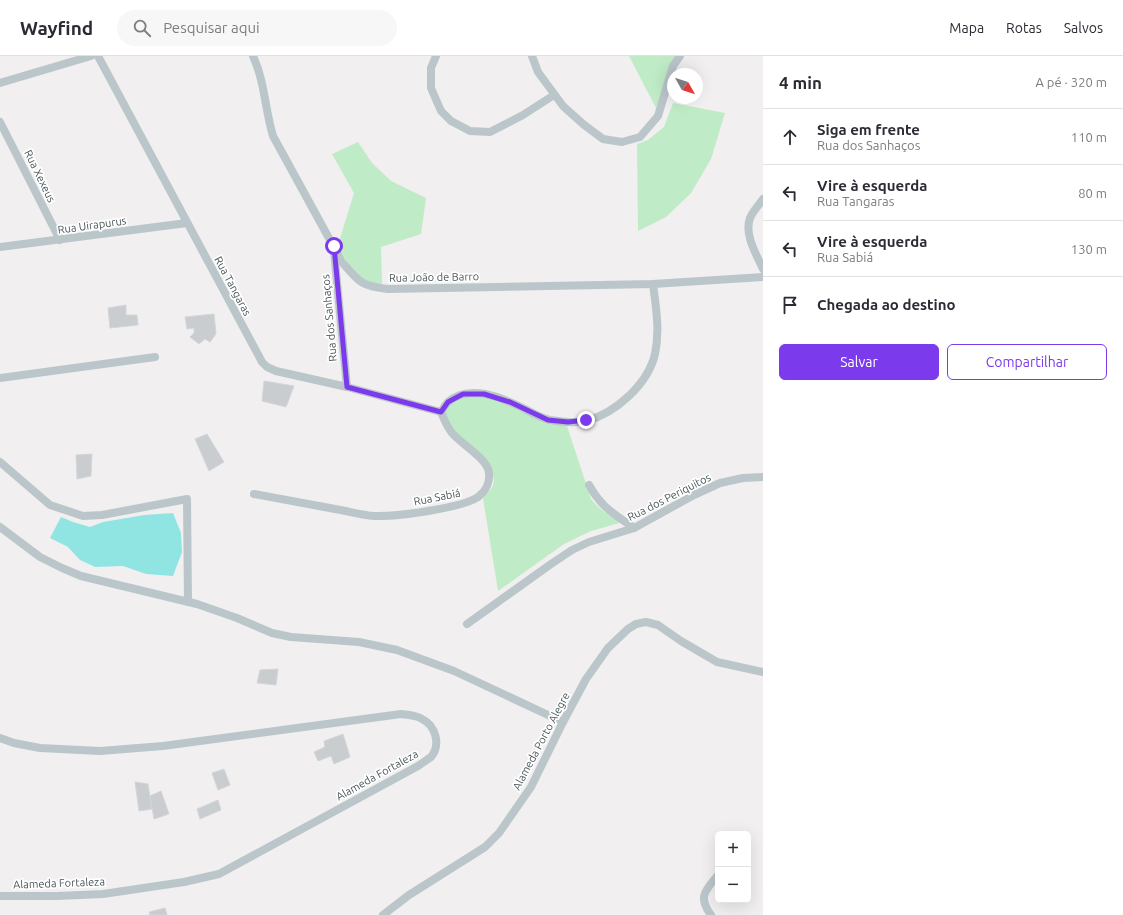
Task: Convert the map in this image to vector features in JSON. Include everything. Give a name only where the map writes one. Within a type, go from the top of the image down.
[{"type":"street","points":[[0,83],[91,56]]},
{"type":"street","name":"Rua Tangaras","points":[[98,56],[262,362],[276,371],[347,387],[441,412]]},
{"type":"street","name":"Rua João de Barro","points":[[254,56],[260,74],[268,119],[273,136],[342,262],[356,278],[370,287],[388,289],[653,284],[763,277]]},
{"type":"street","points":[[436,56],[432,68],[431,88],[441,111],[451,121],[470,131],[490,132],[523,115],[554,95]]},
{"type":"street","points":[[532,56],[538,72],[563,106],[603,139],[622,142],[640,137],[658,116],[673,66],[680,56]]},
{"type":"street","name":"Rua Xexeus","points":[[0,122],[60,240]]},
{"type":"street","points":[[763,199],[750,219],[748,230],[751,243],[763,269]]},
{"type":"street","name":"Rua Uirapurus","points":[[0,247],[187,222]]},
{"type":"street","name":"Rua dos Sanhaços","points":[[334,246],[347,387]]},
{"type":"street","points":[[441,412],[448,402],[463,394],[484,394],[510,402],[548,420],[568,422],[586,420],[616,406],[631,394],[642,381],[655,355],[658,329],[653,284]]},
{"type":"street","points":[[0,378],[155,357]]},
{"type":"street","name":"Rua Sabiá","points":[[254,494],[373,516],[395,516],[449,507],[471,501],[486,489],[489,479],[489,471],[483,462],[452,433],[441,412]]},
{"type":"street","points":[[0,462],[50,505],[83,516],[102,515],[187,498],[188,602]]},
{"type":"street","name":"Rua dos Periquitos","points":[[467,624],[572,550],[589,542],[634,528],[694,495],[720,483],[743,478],[763,477]]},
{"type":"street","points":[[589,485],[604,506],[634,528]]},
{"type":"street","points":[[0,527],[40,557],[81,576],[188,602],[278,634],[291,637],[359,642],[397,650],[454,670],[563,722]]},
{"type":"street","name":"Alameda Porto Alegre","points":[[383,915],[409,895],[485,847],[499,833],[531,787],[563,722],[586,680],[608,648],[628,629],[636,624],[646,622],[658,625],[681,641],[717,662],[763,672]]},
{"type":"street","name":"Alameda Fortaleza","points":[[0,738],[14,743],[40,748],[100,751],[163,746],[401,714],[411,715],[427,722],[436,735],[436,743],[433,753],[430,758],[418,766],[219,874],[184,882],[103,894],[0,896]]},
{"type":"street","points":[[711,915],[705,906],[704,894],[715,879]]},
{"type":"green space","points":[[629,56],[678,56],[673,68],[667,68],[667,82],[656,108]]},
{"type":"green space","points":[[673,104],[725,113],[711,159],[691,193],[666,217],[638,231],[637,144],[648,140],[664,127]]},
{"type":"green space","points":[[358,142],[372,163],[391,181],[426,198],[421,234],[381,247],[382,284],[372,284],[360,278],[351,268],[338,245],[354,193],[332,154]]},
{"type":"green space","points":[[464,396],[484,396],[566,423],[591,499],[606,513],[623,522],[591,531],[564,544],[498,591],[483,498],[493,485],[494,477],[487,463],[481,456],[455,432],[444,410],[450,403]]},
{"type":"water","points":[[173,513],[181,533],[182,552],[173,576],[146,574],[123,566],[95,567],[80,560],[68,547],[50,538],[61,517],[90,527],[103,522],[144,515]]},
{"type":"building","points":[[126,305],[126,315],[137,315],[138,325],[110,328],[108,308]]},
{"type":"building","points":[[214,314],[216,334],[210,342],[205,339],[199,344],[190,337],[194,333],[194,328],[187,329],[185,317]]},
{"type":"building","points":[[264,381],[294,386],[286,407],[262,401]]},
{"type":"building","points":[[207,434],[224,462],[209,471],[195,439]]},
{"type":"building","points":[[92,454],[91,476],[77,479],[76,455]]},
{"type":"building","points":[[278,669],[276,685],[257,683],[260,670]]},
{"type":"building","points":[[343,734],[350,757],[334,764],[331,756],[318,761],[314,752],[325,747],[324,741]]},
{"type":"building","points":[[224,769],[230,785],[218,790],[212,773]]},
{"type":"building","points":[[135,782],[148,784],[152,809],[139,811]]},
{"type":"building","points":[[161,791],[169,814],[154,819],[150,796]]},
{"type":"building","points":[[218,800],[221,810],[200,819],[197,809]]},
{"type":"building","points":[[165,908],[167,915],[150,915],[149,912]]},
{"type":"route","points":[[334,246],[347,387],[441,412],[448,402],[463,394],[484,394],[510,402],[548,420],[568,422],[586,420]]}]
